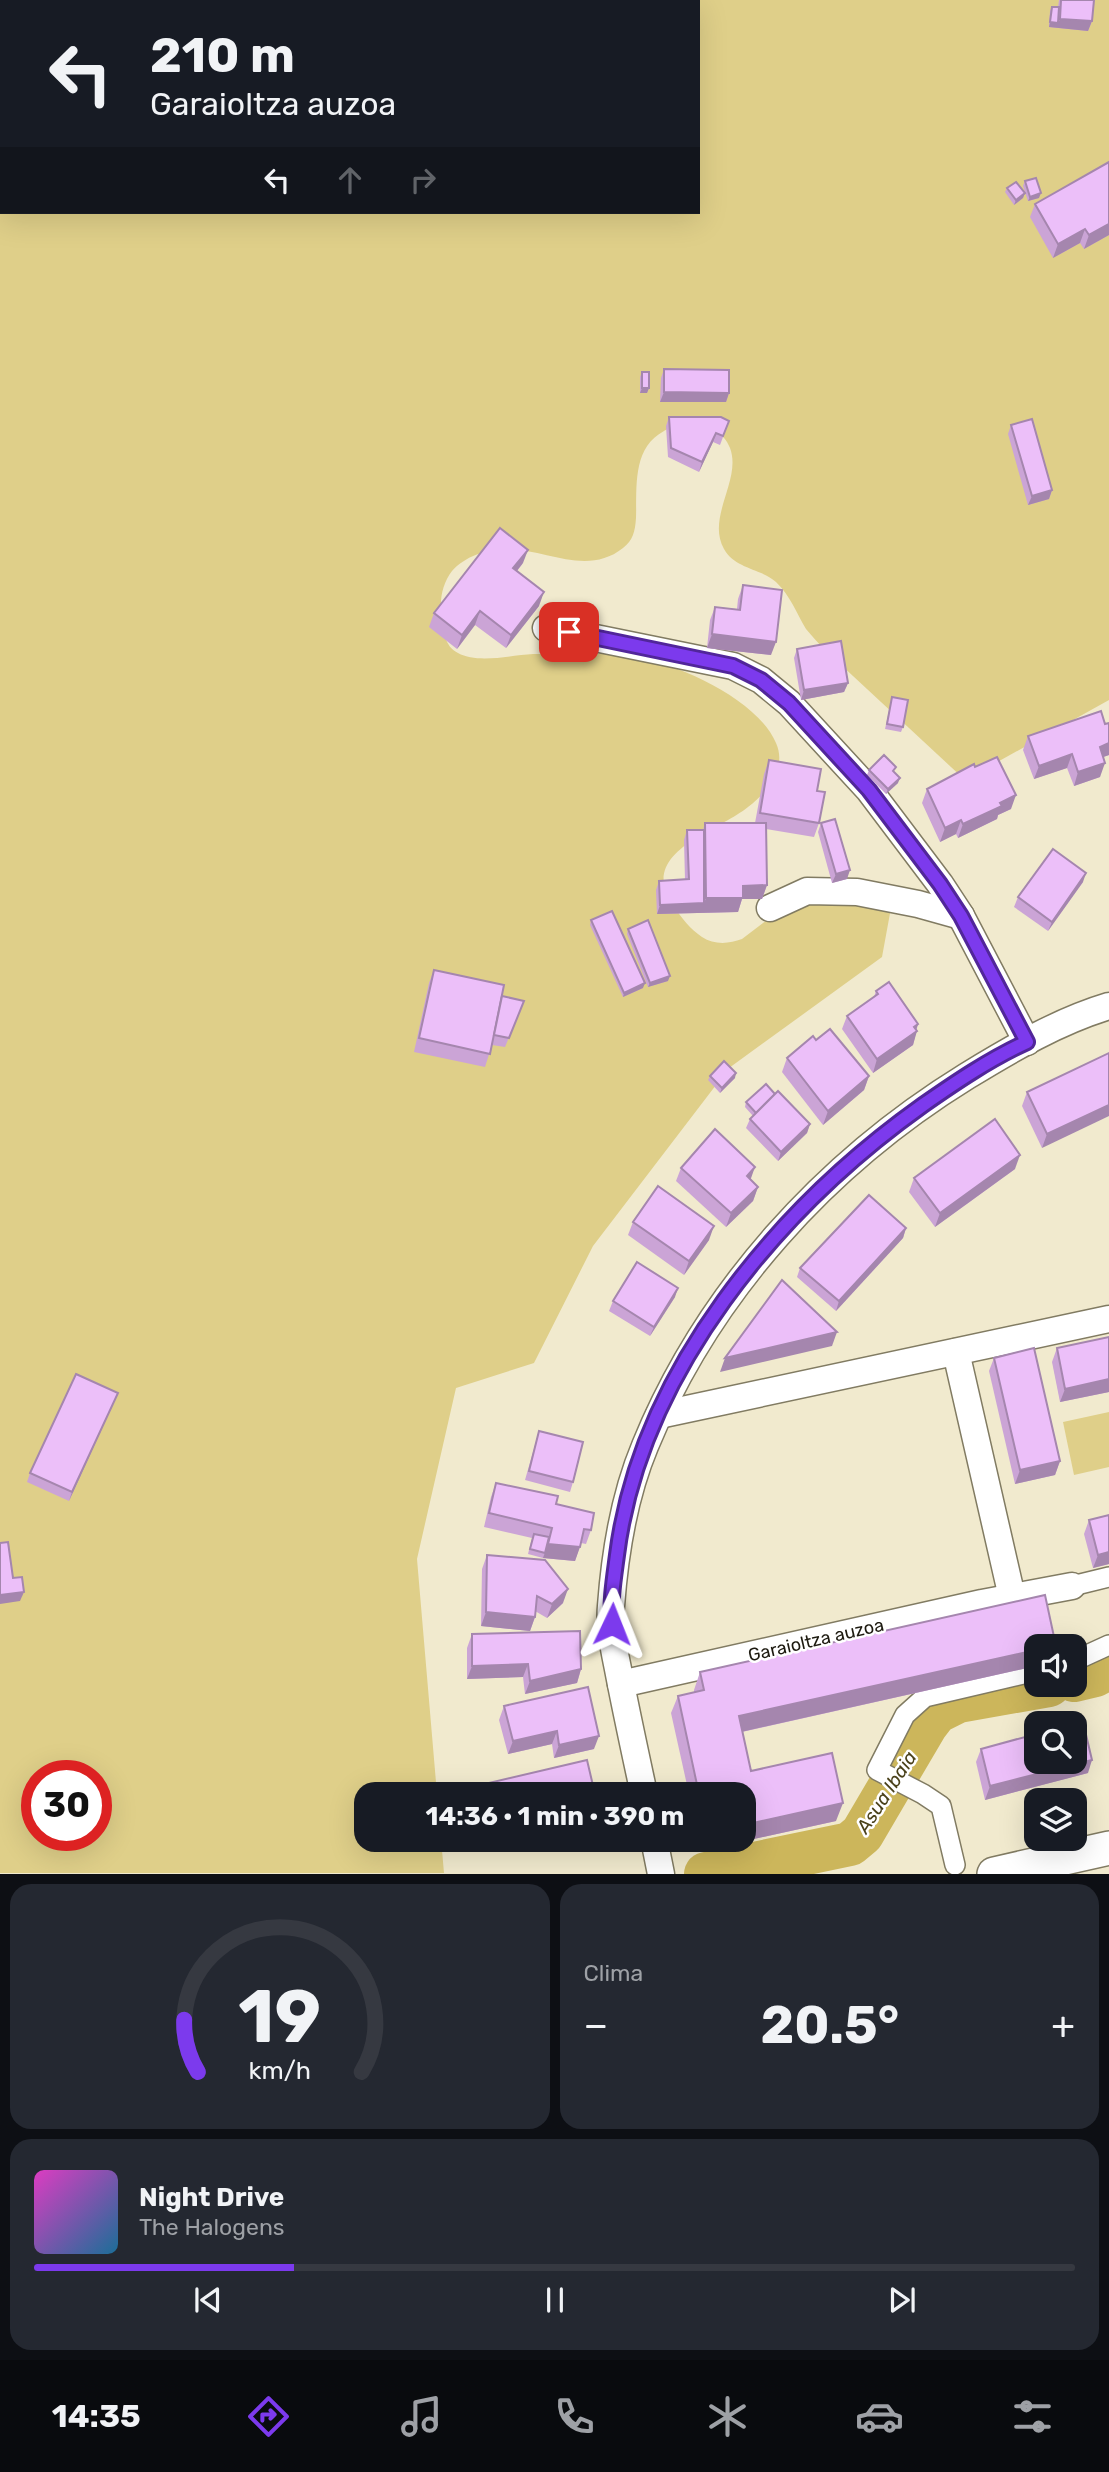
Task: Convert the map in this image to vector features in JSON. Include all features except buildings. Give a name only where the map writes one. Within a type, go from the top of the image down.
[{"type":"street","points":[[545,628],[733,666],[761,680],[789,703],[869,790],[940,884],[961,916],[1027,1042]]},
{"type":"street","points":[[770,908],[807,891],[857,892],[961,916]]},
{"type":"street","points":[[641,1782],[613,1640],[611,1609],[620,1535],[644,1448],[682,1369],[711,1320],[755,1262],[813,1197],[876,1139],[944,1090],[1010,1050],[1109,1006]]},
{"type":"street","points":[[659,1415],[1109,1320]]},
{"type":"street","points":[[956,1352],[1012,1597]]},
{"type":"street","points":[[682,1369],[690,1385],[714,1404]]},
{"type":"street","name":"Garaioltza auzoa","points":[[621,1684],[1109,1577]]},
{"type":"street","points":[[1087,1655],[1109,1645]]},
{"type":"street","points":[[955,1865],[941,1806],[877,1770],[905,1716],[925,1697],[1024,1674]]},
{"type":"street","points":[[994,1874],[1109,1848]]},
{"type":"street","points":[[657,1852],[661,1874]]},
{"type":"shaded area","points":[[700,0],[1109,0],[1109,700],[965,780],[822,647],[806,629],[776,582],[729,556],[720,537],[719,524],[732,473],[730,448],[717,432],[684,425],[665,430],[646,447],[638,469],[634,532],[623,548],[610,556],[582,561],[523,550],[501,549],[486,552],[470,557],[457,566],[444,587],[441,605],[444,633],[447,642],[458,653],[475,658],[533,654],[612,654],[655,661],[716,687],[752,712],[766,727],[776,743],[779,755],[777,772],[770,785],[760,797],[734,817],[684,846],[672,858],[665,872],[665,888],[674,907],[702,937],[722,943],[742,939],[800,895],[841,884],[895,886],[882,957],[729,1068],[593,1246],[534,1363],[456,1388],[417,1559],[436,1782],[354,1782],[354,1852],[442,1852],[444,1873],[0,1873],[0,214],[700,214]]},
{"type":"shaded area","points":[[1109,1412],[1109,1467],[1074,1475],[1063,1422]]},
{"type":"waterway","name":"Asua Ibaia","points":[[1087,1677],[1109,1668]]},
{"type":"waterway","name":"Asua Ibaia","points":[[706,1874],[850,1844],[862,1834],[936,1712],[958,1701],[1024,1689]]},
{"type":"route","points":[[569,632],[733,666],[761,680],[789,703],[869,790],[940,884],[961,916],[1027,1042],[944,1090],[876,1139],[813,1197],[762,1252],[711,1320],[670,1391],[644,1448],[620,1535],[611,1609],[612,1624]]}]
